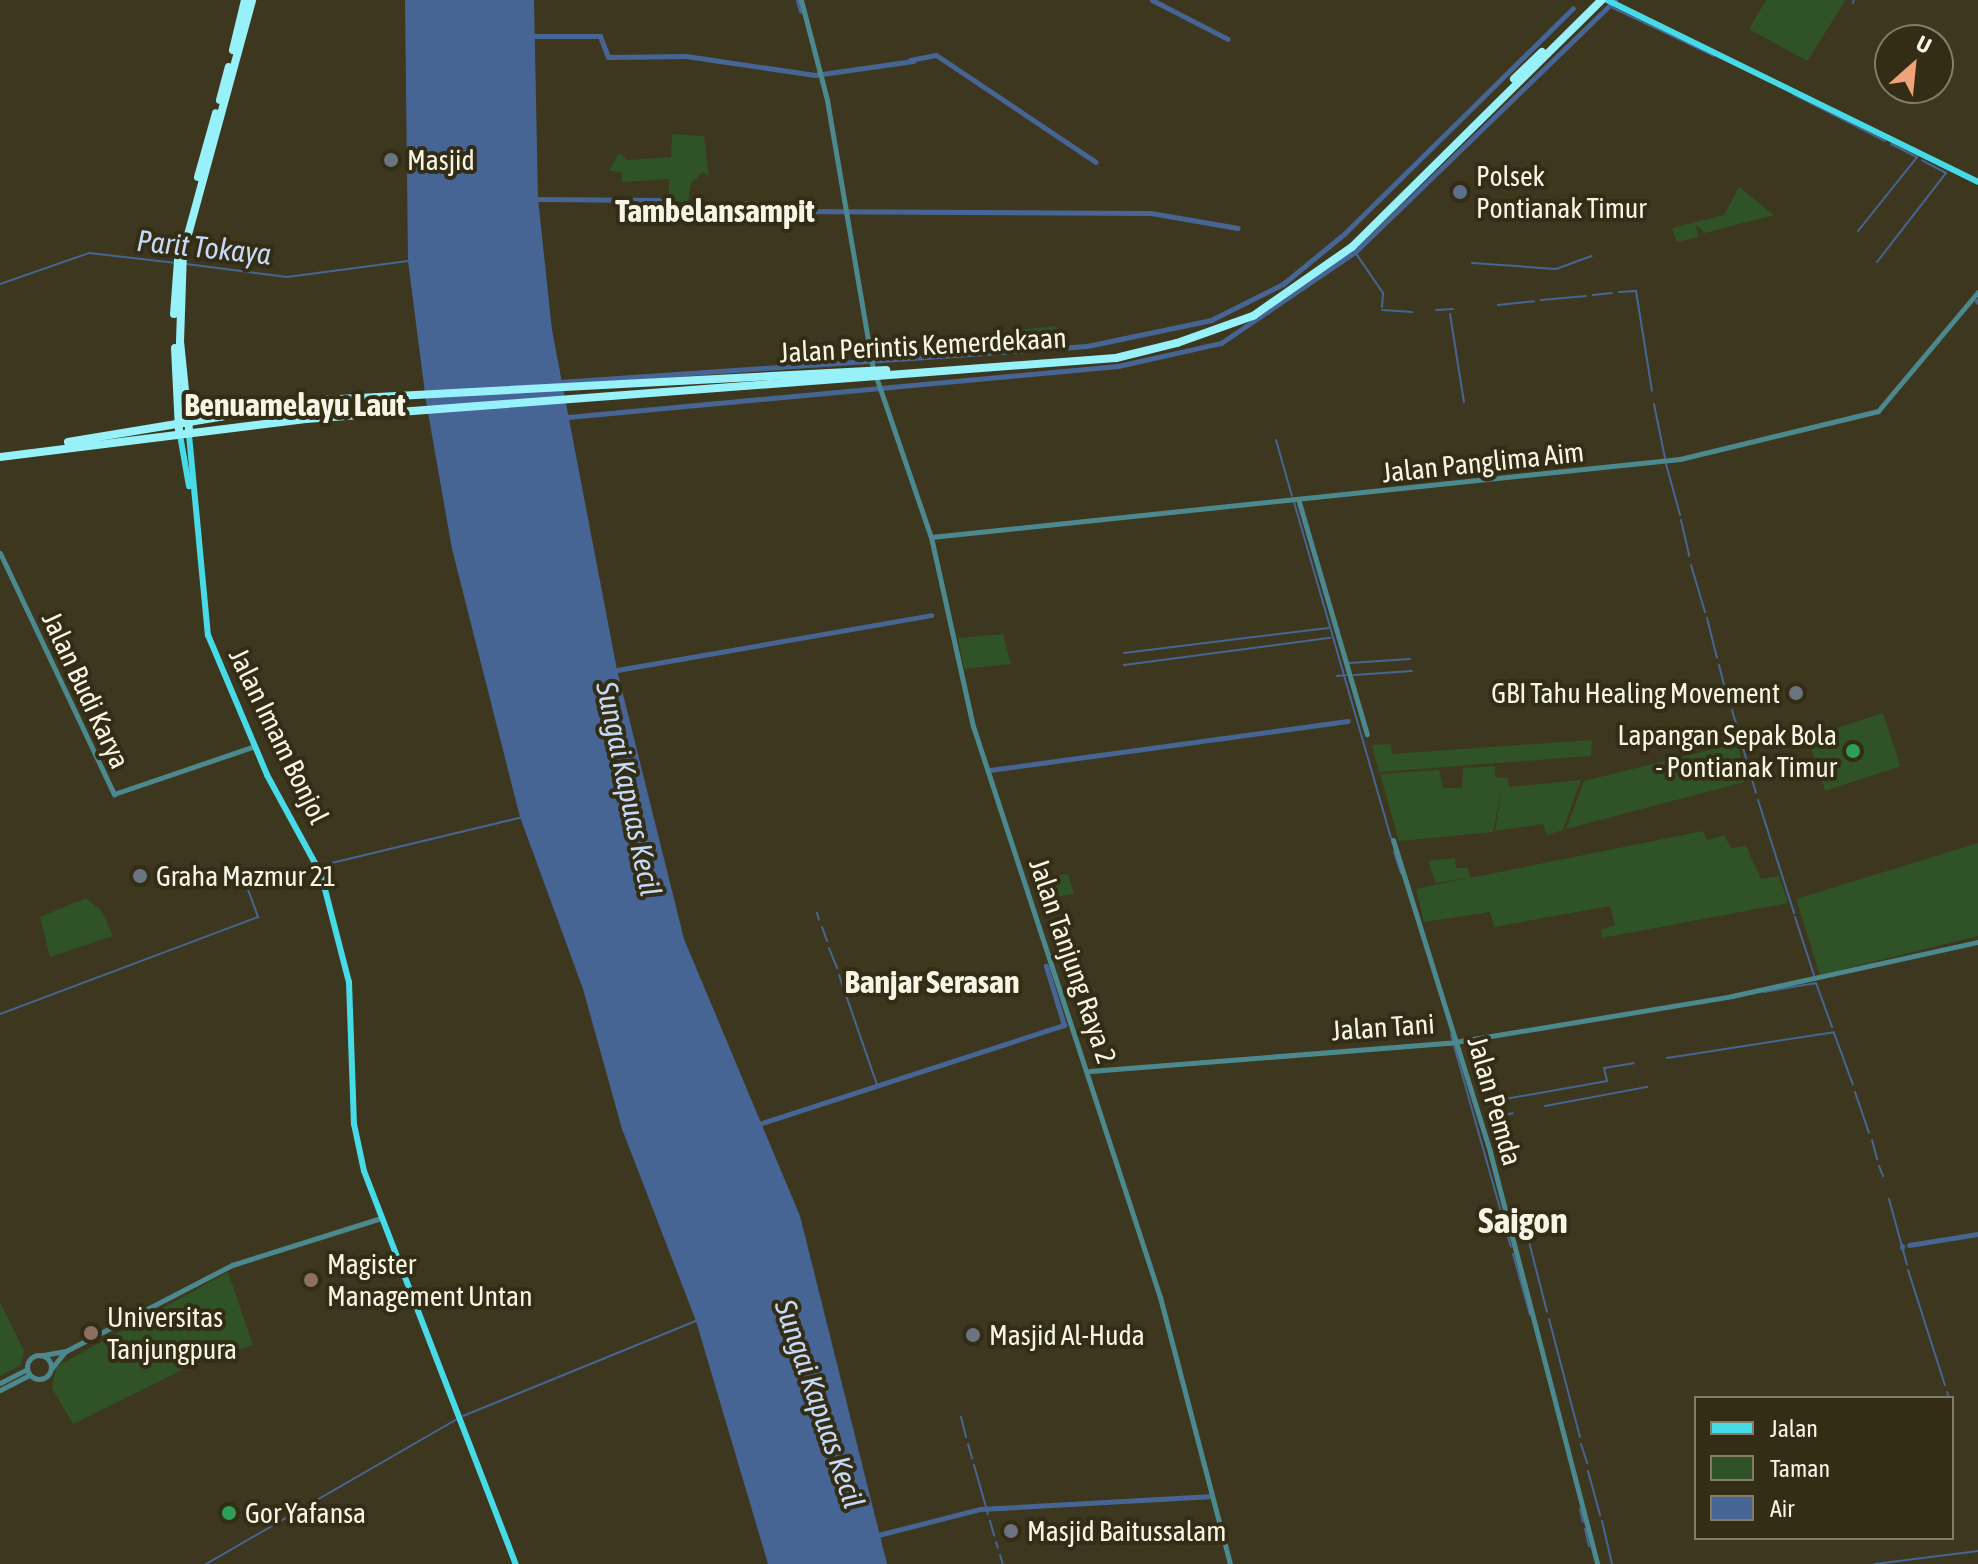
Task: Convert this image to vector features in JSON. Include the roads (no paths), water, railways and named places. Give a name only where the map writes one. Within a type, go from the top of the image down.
[{"type":"highway","points":[[0,454],[184,430],[177,295],[180,252],[245,0]]},
{"type":"highway","points":[[180,252],[252,0]]},
{"type":"highway","points":[[1553,45],[1594,0]]},
{"type":"highway","points":[[1553,45],[1611,1]]},
{"type":"highway","name":"Jalan Perintis Kemerdekaan","points":[[184,430],[724,385],[876,377],[1095,357],[1232,322],[1357,237],[1553,45]]},
{"type":"highway","name":"Jalan Perintis Kemerdekaan","points":[[184,430],[321,400],[714,375],[876,377]]},
{"type":"main road","points":[[1611,1],[1978,182]]},
{"type":"main road","name":"Jalan Imam Bonjol","points":[[184,430],[204,623],[255,746],[320,872],[348,975],[355,1138],[378,1219],[516,1564]]},
{"type":"street","name":"Jalan Tanjung Raya 2","points":[[801,0],[821,73],[871,360],[931,537],[973,726],[1090,1071],[1173,1341],[1230,1564]]},
{"type":"street","name":"Jalan Panglima Aim","points":[[931,537],[1298,502],[1669,461],[1872,414],[1978,292]]},
{"type":"street","points":[[1298,502],[1367,734]]},
{"type":"street","name":"Jalan Budi Karya","points":[[0,553],[114,794],[255,746]]},
{"type":"street","name":"Jalan Pemda","points":[[1393,840],[1453,1042],[1597,1564]]},
{"type":"street","name":"Jalan Tani","points":[[1090,1071],[1453,1042],[1819,978],[1978,942]]},
{"type":"street","points":[[0,1390],[28,1372],[30,1359],[66,1351],[232,1265],[378,1219]]},
{"type":"street","points":[[0,1383],[28,1372],[41,1379],[66,1351]]},
{"type":"street","points":[[43,1355],[51,1369]]},
{"type":"water","name":"Sungai Kapuas Kecil","points":[[405,0],[534,0],[538,199],[552,330],[617,670],[684,939],[800,1216],[887,1564],[768,1564],[696,1321],[622,1129],[583,989],[520,817],[452,549],[426,401],[408,261]]},
{"type":"waterway","points":[[798,0],[801,11]]},
{"type":"waterway","points":[[1152,0],[1228,39]]},
{"type":"waterway","points":[[568,417],[1118,366],[1221,343],[1355,252],[1615,0]]},
{"type":"waterway","points":[[1609,6],[1714,56]]},
{"type":"waterway","points":[[559,382],[1087,346],[1211,320],[1283,284],[1345,233],[1573,8]]},
{"type":"waterway","points":[[533,36],[600,36],[608,57],[686,56],[815,75],[913,61]]},
{"type":"waterway","points":[[910,60],[936,55],[1096,162]]},
{"type":"waterway","points":[[1793,94],[1885,141]]},
{"type":"waterway","points":[[1891,144],[1916,157]]},
{"type":"waterway","points":[[1858,231],[1917,157]]},
{"type":"waterway","points":[[1877,262],[1946,173],[1922,160]]},
{"type":"waterway","points":[[538,199],[658,200],[678,208],[754,203],[784,211],[1151,213],[1238,228]]},
{"type":"waterway","points":[[1355,252],[1383,293],[1382,307]]},
{"type":"waterway","name":"Parit Tokaya","points":[[0,284],[89,253],[176,263]]},
{"type":"waterway","points":[[1472,263],[1556,269],[1592,256]]},
{"type":"waterway","name":"Parit Tokaya","points":[[187,264],[287,277],[408,261]]},
{"type":"waterway","points":[[1619,292],[1636,291],[1652,391]]},
{"type":"waterway","points":[[1593,295],[1612,293]]},
{"type":"waterway","points":[[1541,300],[1586,296]]},
{"type":"waterway","points":[[1498,305],[1534,301]]},
{"type":"waterway","points":[[1436,310],[1453,309]]},
{"type":"waterway","points":[[1382,310],[1412,312]]},
{"type":"waterway","points":[[1450,314],[1464,402]]},
{"type":"waterway","points":[[1654,404],[1665,458]]},
{"type":"waterway","points":[[1276,440],[1292,496]]},
{"type":"waterway","points":[[1666,464],[1680,515]]},
{"type":"waterway","points":[[1294,502],[1391,838]]},
{"type":"waterway","points":[[1681,520],[1689,556]]},
{"type":"waterway","points":[[1691,565],[1705,612]]},
{"type":"waterway","name":"Sungai Kapuas Kecil","points":[[617,670],[931,615]]},
{"type":"waterway","points":[[1707,618],[1717,658]]},
{"type":"waterway","points":[[1124,653],[1328,628]]},
{"type":"waterway","points":[[1124,665],[1330,638]]},
{"type":"waterway","points":[[1349,663],[1410,659]]},
{"type":"waterway","points":[[1719,665],[1724,685]]},
{"type":"waterway","points":[[1354,675],[1412,671]]},
{"type":"waterway","points":[[1337,676],[1346,675]]},
{"type":"waterway","points":[[1726,692],[1730,703]]},
{"type":"waterway","points":[[1732,710],[1756,793]]},
{"type":"waterway","points":[[990,770],[1348,721]]},
{"type":"waterway","points":[[1758,800],[1794,913]]},
{"type":"waterway","points":[[319,866],[523,817]]},
{"type":"waterway","points":[[1394,852],[1401,873]]},
{"type":"waterway","points":[[0,1014],[258,917],[248,889],[313,868]]},
{"type":"waterway","points":[[817,913],[819,920]]},
{"type":"waterway","points":[[1795,917],[1814,975]]},
{"type":"waterway","points":[[822,927],[827,941]]},
{"type":"waterway","points":[[829,948],[837,968]]},
{"type":"waterway","points":[[759,1124],[1064,1025],[1046,966]]},
{"type":"waterway","points":[[839,975],[877,1085]]},
{"type":"waterway","points":[[1816,983],[1832,1027]]},
{"type":"waterway","points":[[1764,992],[1816,983]]},
{"type":"waterway","points":[[1667,1058],[1834,1032]]},
{"type":"waterway","points":[[1834,1033],[1853,1085]]},
{"type":"waterway","points":[[1451,1035],[1511,1247]]},
{"type":"waterway","points":[[1474,1040],[1482,1077]]},
{"type":"waterway","points":[[1483,1084],[1488,1102],[1607,1081],[1604,1068],[1634,1063]]},
{"type":"waterway","points":[[1545,1106],[1647,1087]]},
{"type":"waterway","points":[[1855,1092],[1869,1133]]},
{"type":"waterway","points":[[1493,1117],[1513,1113]]},
{"type":"waterway","points":[[1872,1140],[1877,1159]]},
{"type":"waterway","points":[[1879,1166],[1883,1176]]},
{"type":"waterway","points":[[1889,1199],[1907,1265]]},
{"type":"waterway","points":[[1521,1212],[1526,1231]]},
{"type":"waterway","points":[[1909,1245],[1978,1234]]},
{"type":"waterway","points":[[1528,1238],[1547,1312]]},
{"type":"waterway","points":[[1513,1254],[1530,1315]]},
{"type":"waterway","points":[[1908,1270],[1945,1385]]},
{"type":"waterway","points":[[1549,1319],[1580,1437]]},
{"type":"waterway","points":[[463,1416],[698,1320]]},
{"type":"waterway","points":[[1947,1392],[1948,1396]]},
{"type":"waterway","points":[[961,1417],[966,1437]]},
{"type":"waterway","points":[[206,1564],[457,1419]]},
{"type":"waterway","points":[[968,1444],[972,1458]]},
{"type":"waterway","points":[[1581,1444],[1587,1463]]},
{"type":"waterway","points":[[974,1465],[988,1514]]},
{"type":"waterway","points":[[1588,1471],[1600,1515]]},
{"type":"waterway","points":[[874,1536],[980,1509],[1209,1496]]},
{"type":"waterway","points":[[1580,1509],[1583,1522]]},
{"type":"waterway","points":[[990,1521],[994,1535]]},
{"type":"waterway","points":[[1602,1521],[1612,1564]]},
{"type":"waterway","points":[[1585,1529],[1589,1547]]},
{"type":"waterway","points":[[996,1542],[998,1548]]},
{"type":"waterway","points":[[1875,1564],[1978,1551]]},
{"type":"waterway","points":[[1000,1555],[1003,1564]]},
{"type":"place","name":"Masjid","points":[[391,160]]},
{"type":"place","name":"Polsek Pontianak Timur","points":[[1460,192]]},
{"type":"place","name":"GBI Tahu Healing Movement","points":[[1796,693]]},
{"type":"place","name":"Lapangan Sepak Bola - Pontianak Timur","points":[[1853,751]]},
{"type":"place","name":"Graha Mazmur 21","points":[[140,876]]},
{"type":"place","name":"Magister Management Untan","points":[[311,1280]]},
{"type":"place","name":"Universitas Tanjungpura","points":[[91,1333]]},
{"type":"place","name":"Masjid Al-Huda","points":[[973,1335]]},
{"type":"place","name":"Gor Yafansa","points":[[229,1513]]},
{"type":"place","name":"Masjid Baitussalam","points":[[1011,1531]]},
{"type":"district","name":"Tambelansampit","points":[[715,211]]},
{"type":"district","name":"Benuamelayu Laut","points":[[295,405]]},
{"type":"district","name":"Banjar Serasan","points":[[932,982]]},
{"type":"district","name":"Saigon","points":[[1523,1221]]}]
